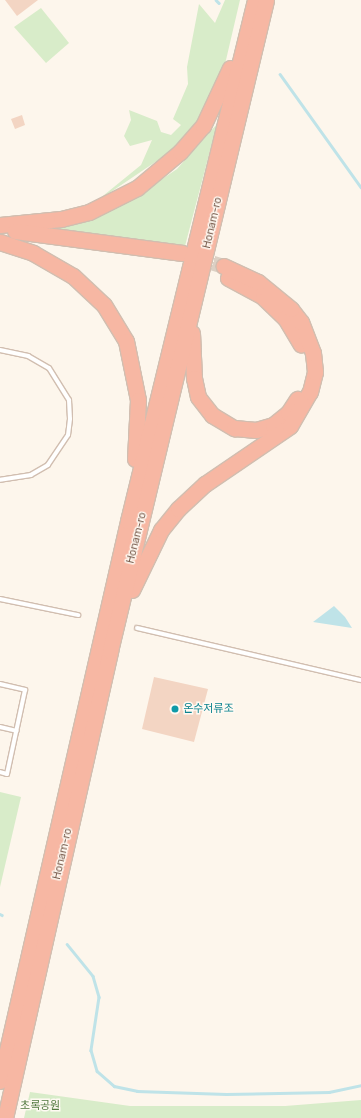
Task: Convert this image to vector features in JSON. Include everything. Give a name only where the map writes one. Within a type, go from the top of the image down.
[{"type":"highway","name":"Honam-ro","points":[[5,1077],[110,651],[266,0]]},
{"type":"highway","name":"Honam-ro","points":[[5,1077],[128,521],[254,5]]},
{"type":"highway","points":[[0,225],[61,219],[89,212],[137,188],[175,156],[203,126],[222,89],[254,5]]},
{"type":"highway","points":[[0,229],[182,258],[0,238]]},
{"type":"highway","points":[[0,242],[33,253],[73,276],[104,305],[126,341],[138,400],[128,521]]},
{"type":"highway","points":[[110,651],[127,600],[161,530],[205,484],[290,426],[310,392],[315,372],[313,353],[301,322],[291,309],[258,282],[222,270],[263,297],[297,334],[305,367],[300,394],[288,413],[273,425],[256,430],[234,428],[212,415],[198,397],[192,359],[196,294]]},
{"type":"highway","points":[[5,1077],[5,1118]]},
{"type":"lane","points":[[0,350],[28,356],[49,368],[69,400],[70,419],[68,435],[48,465],[31,475],[0,480]]},
{"type":"lane","points":[[0,599],[78,615]]},
{"type":"lane","points":[[137,628],[361,680]]},
{"type":"lane","points":[[0,684],[25,690],[7,774],[0,772]]},
{"type":"lane","points":[[0,727],[17,731]]},
{"type":"green space","points":[[225,0],[240,0],[226,60],[204,112],[185,142],[93,204],[141,165],[152,140],[130,146],[124,136],[131,120],[129,110],[157,121],[161,132],[171,135],[181,125],[173,119],[188,84],[187,67],[199,4],[215,23]]},
{"type":"green space","points":[[41,8],[69,43],[46,63],[14,27]]},
{"type":"green space","points":[[217,124],[185,246],[45,229],[86,220],[134,198],[177,169]]},
{"type":"green space","points":[[0,792],[21,797],[0,887]]},
{"type":"green space","name":"초록공원","points":[[30,1092],[130,1106],[285,1106],[361,1100],[361,1118],[24,1118]]},
{"type":"water","points":[[334,606],[345,617],[352,628],[313,622]]},
{"type":"building","points":[[5,0],[38,0],[17,16]]},
{"type":"building","points":[[22,115],[25,125],[15,129],[11,119]]},
{"type":"building","name":"온수저류조","points":[[154,677],[208,689],[194,742],[142,729]]},
{"type":"waterway","points":[[216,0],[219,3]]},
{"type":"waterway","points":[[280,74],[361,187]]},
{"type":"waterway","points":[[67,944],[93,976],[99,997],[91,1050],[97,1071],[114,1086],[137,1091],[226,1094],[329,1092],[361,1085]]},
{"type":"tunnel","points":[[191,256],[223,266]]},
{"type":"place","name":"온수저류조","points":[[175,709]]}]
